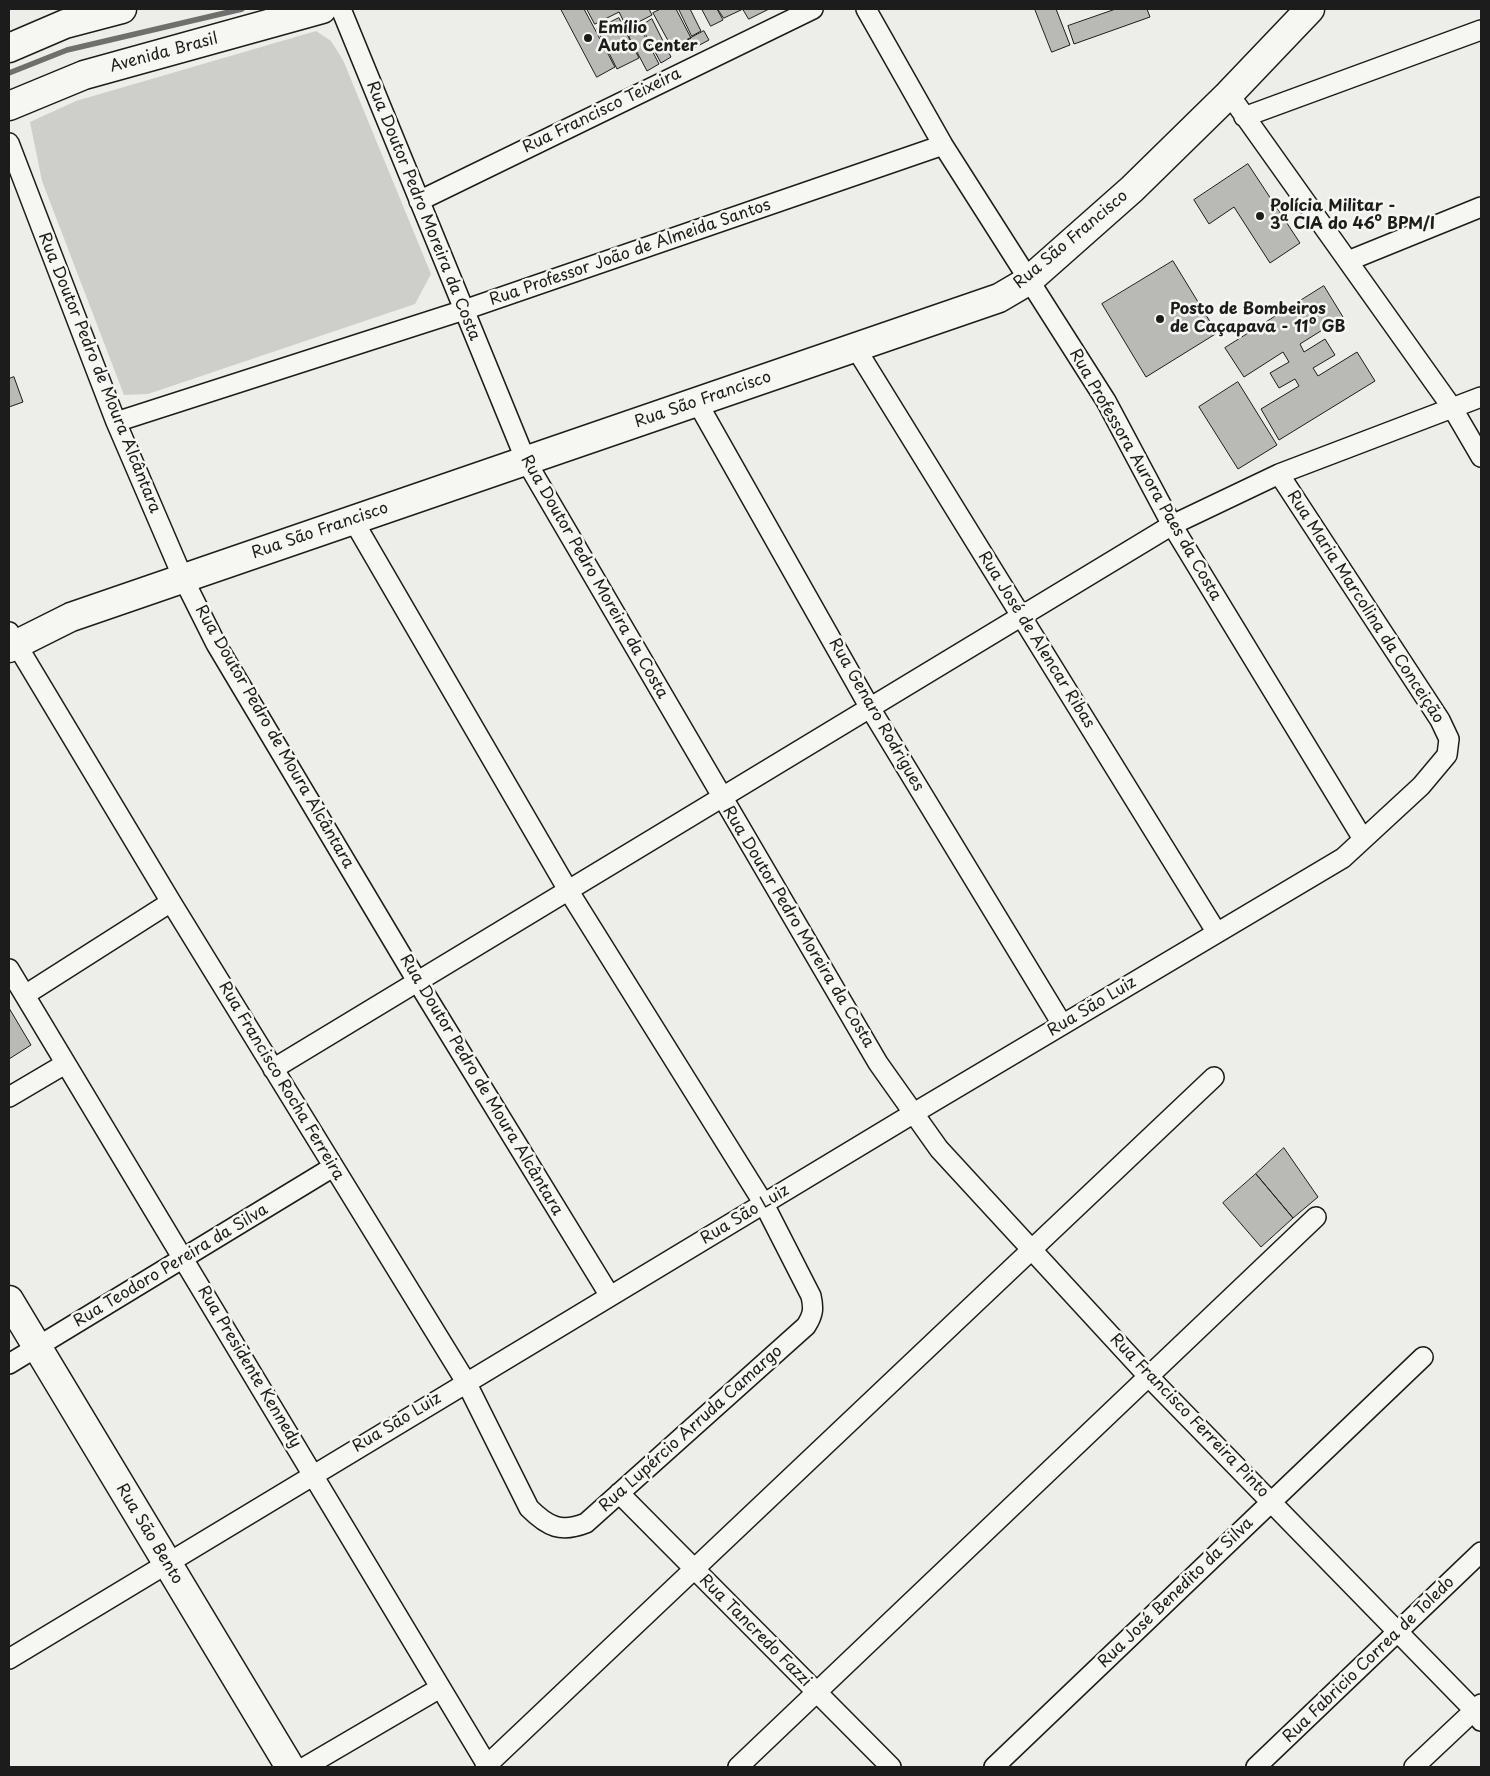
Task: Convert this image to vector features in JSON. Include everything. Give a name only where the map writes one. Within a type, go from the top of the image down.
[{"type":"street","points":[[9,48],[65,24],[122,9]]},
{"type":"street","name":"Avenida Brasil","points":[[9,106],[84,75],[322,9]]},
{"type":"street","name":"Rua Doutor Pedro Moreira da Costa","points":[[341,9],[526,461],[878,1063],[914,1113]]},
{"type":"street","name":"Rua Francisco Teixeira","points":[[419,201],[813,9]]},
{"type":"street","name":"Rua Professora Aurora Paes da Costa","points":[[866,9],[944,145],[1028,281],[1106,401],[1172,524],[1363,839]]},
{"type":"street","name":"Rua São Francisco","points":[[11,641],[71,617],[183,578],[999,298],[1028,281],[1132,189],[1229,94],[1310,9]]},
{"type":"street","points":[[1244,117],[1481,30]]},
{"type":"street","points":[[1229,94],[1453,409],[1481,457]]},
{"type":"street","name":"Rua Doutor Pedro de Moura Alcântara","points":[[9,143],[116,422],[183,578],[216,644],[417,981],[610,1296]]},
{"type":"street","name":"Rua Professor João de Almeida Santos","points":[[116,422],[464,310],[944,145]]},
{"type":"street","points":[[1348,261],[1481,206]]},
{"type":"street","name":"Rua José de Alencar Ribas","points":[[856,347],[1216,933]]},
{"type":"street","points":[[273,1069],[1172,524],[1279,474],[1481,397]]},
{"type":"street","name":"Rua Genaro Rodrigues","points":[[697,402],[870,708],[1062,1024]]},
{"type":"street","name":"Rua Maria Marcolina da Conceição","points":[[1279,474],[1440,720],[1449,740]]},
{"type":"street","points":[[353,520],[568,890],[764,1204]]},
{"type":"street","name":"Rua Francisco Rocha Ferreira","points":[[11,641],[466,1382],[529,1508],[539,1518],[554,1526]]},
{"type":"street","name":"Rua São Luiz","points":[[9,1659],[166,1562],[1062,1024],[1343,858],[1421,786],[1447,755],[1449,740]]},
{"type":"street","points":[[24,995],[170,902]]},
{"type":"street","name":"Rua Presidente Kennedy","points":[[9,969],[184,1258],[486,1766]]},
{"type":"street","points":[[9,1097],[65,1064]]},
{"type":"street","points":[[486,1766],[1214,1077]]},
{"type":"street","name":"Rua Francisco Ferreira Pinto","points":[[914,1113],[939,1149],[1148,1376],[1398,1632],[1479,1712]]},
{"type":"street","name":"Rua Teodoro Pereira da Silva","points":[[9,1364],[333,1167]]},
{"type":"street","name":"Rua Lupércio Arruda Camargo","points":[[554,1526],[570,1530],[586,1523],[806,1326],[812,1317],[814,1307],[811,1296],[764,1204]]},
{"type":"street","points":[[738,1767],[1316,1217]]},
{"type":"street","name":"Rua São Bento","points":[[9,1300],[290,1767]]},
{"type":"street","name":"Rua José Benedito da Silva","points":[[994,1767],[1423,1357]]},
{"type":"street","name":"Rua Tancredo Fazzi","points":[[619,1494],[891,1767]]},
{"type":"street","name":"Rua Fabricio Correa de Toledo","points":[[1256,1767],[1481,1552]]},
{"type":"street","points":[[304,1767],[440,1688]]},
{"type":"street","points":[[1414,1767],[1479,1712]]},
{"type":"shaded area","points":[[316,31],[331,41],[343,60],[431,274],[415,304],[148,394],[124,395],[42,181],[30,122],[76,101]]},
{"type":"building","name":"Emílio Auto Center","points":[[561,9],[584,9],[615,67],[597,77]]},
{"type":"building","points":[[587,9],[649,9],[652,15],[627,28],[619,12],[595,24]]},
{"type":"building","points":[[661,9],[676,9],[691,38],[672,48],[653,13]]},
{"type":"building","points":[[679,9],[690,9],[701,31],[692,36]]},
{"type":"building","points":[[702,9],[717,9],[723,20],[711,26]]},
{"type":"building","points":[[718,9],[743,9],[724,18]]},
{"type":"building","points":[[743,9],[769,9],[749,19]]},
{"type":"building","points":[[1035,9],[1056,9],[1070,45],[1052,52]]},
{"type":"building","points":[[1116,9],[1147,9],[1150,17],[1074,44],[1068,26]]},
{"type":"building","points":[[619,18],[639,58],[617,69],[597,29]]},
{"type":"building","points":[[652,19],[671,57],[661,63],[641,26]]},
{"type":"building","points":[[641,29],[659,64],[647,71],[629,37]]},
{"type":"building","points":[[704,31],[709,40],[692,49],[687,40]]},
{"type":"building","name":"Polícia Militar - 3ª CIA do 46º BPM/I","points":[[1248,164],[1300,243],[1270,263],[1234,207],[1209,224],[1194,200]]},
{"type":"building","name":"Posto de Bombeiros de Caçapava - 11º GB","points":[[1173,261],[1217,333],[1146,377],[1102,304]]},
{"type":"building","points":[[1324,286],[1343,317],[1300,344],[1304,352],[1325,339],[1335,355],[1313,368],[1318,376],[1357,352],[1375,381],[1279,440],[1261,409],[1299,386],[1295,379],[1279,388],[1270,373],[1289,362],[1283,352],[1244,377],[1225,348]]},
{"type":"building","points":[[14,377],[23,402],[9,407],[9,379]]},
{"type":"building","points":[[1238,382],[1277,445],[1238,469],[1199,407]]},
{"type":"building","points":[[9,1008],[31,1045],[9,1059]]},
{"type":"building","points":[[1284,1148],[1318,1197],[1293,1218],[1256,1174]]},
{"type":"building","points":[[1256,1174],[1293,1218],[1261,1247],[1223,1203]]},
{"type":"waterway","points":[[9,73],[67,50],[242,9]]},
{"type":"place","name":"Emílio Auto Center","points":[[588,38]]},
{"type":"place","name":"Polícia Militar - 3ª CIA do 46º BPM/I","points":[[1260,216]]},
{"type":"place","name":"Posto de Bombeiros de Caçapava - 11º GB","points":[[1160,319]]}]
